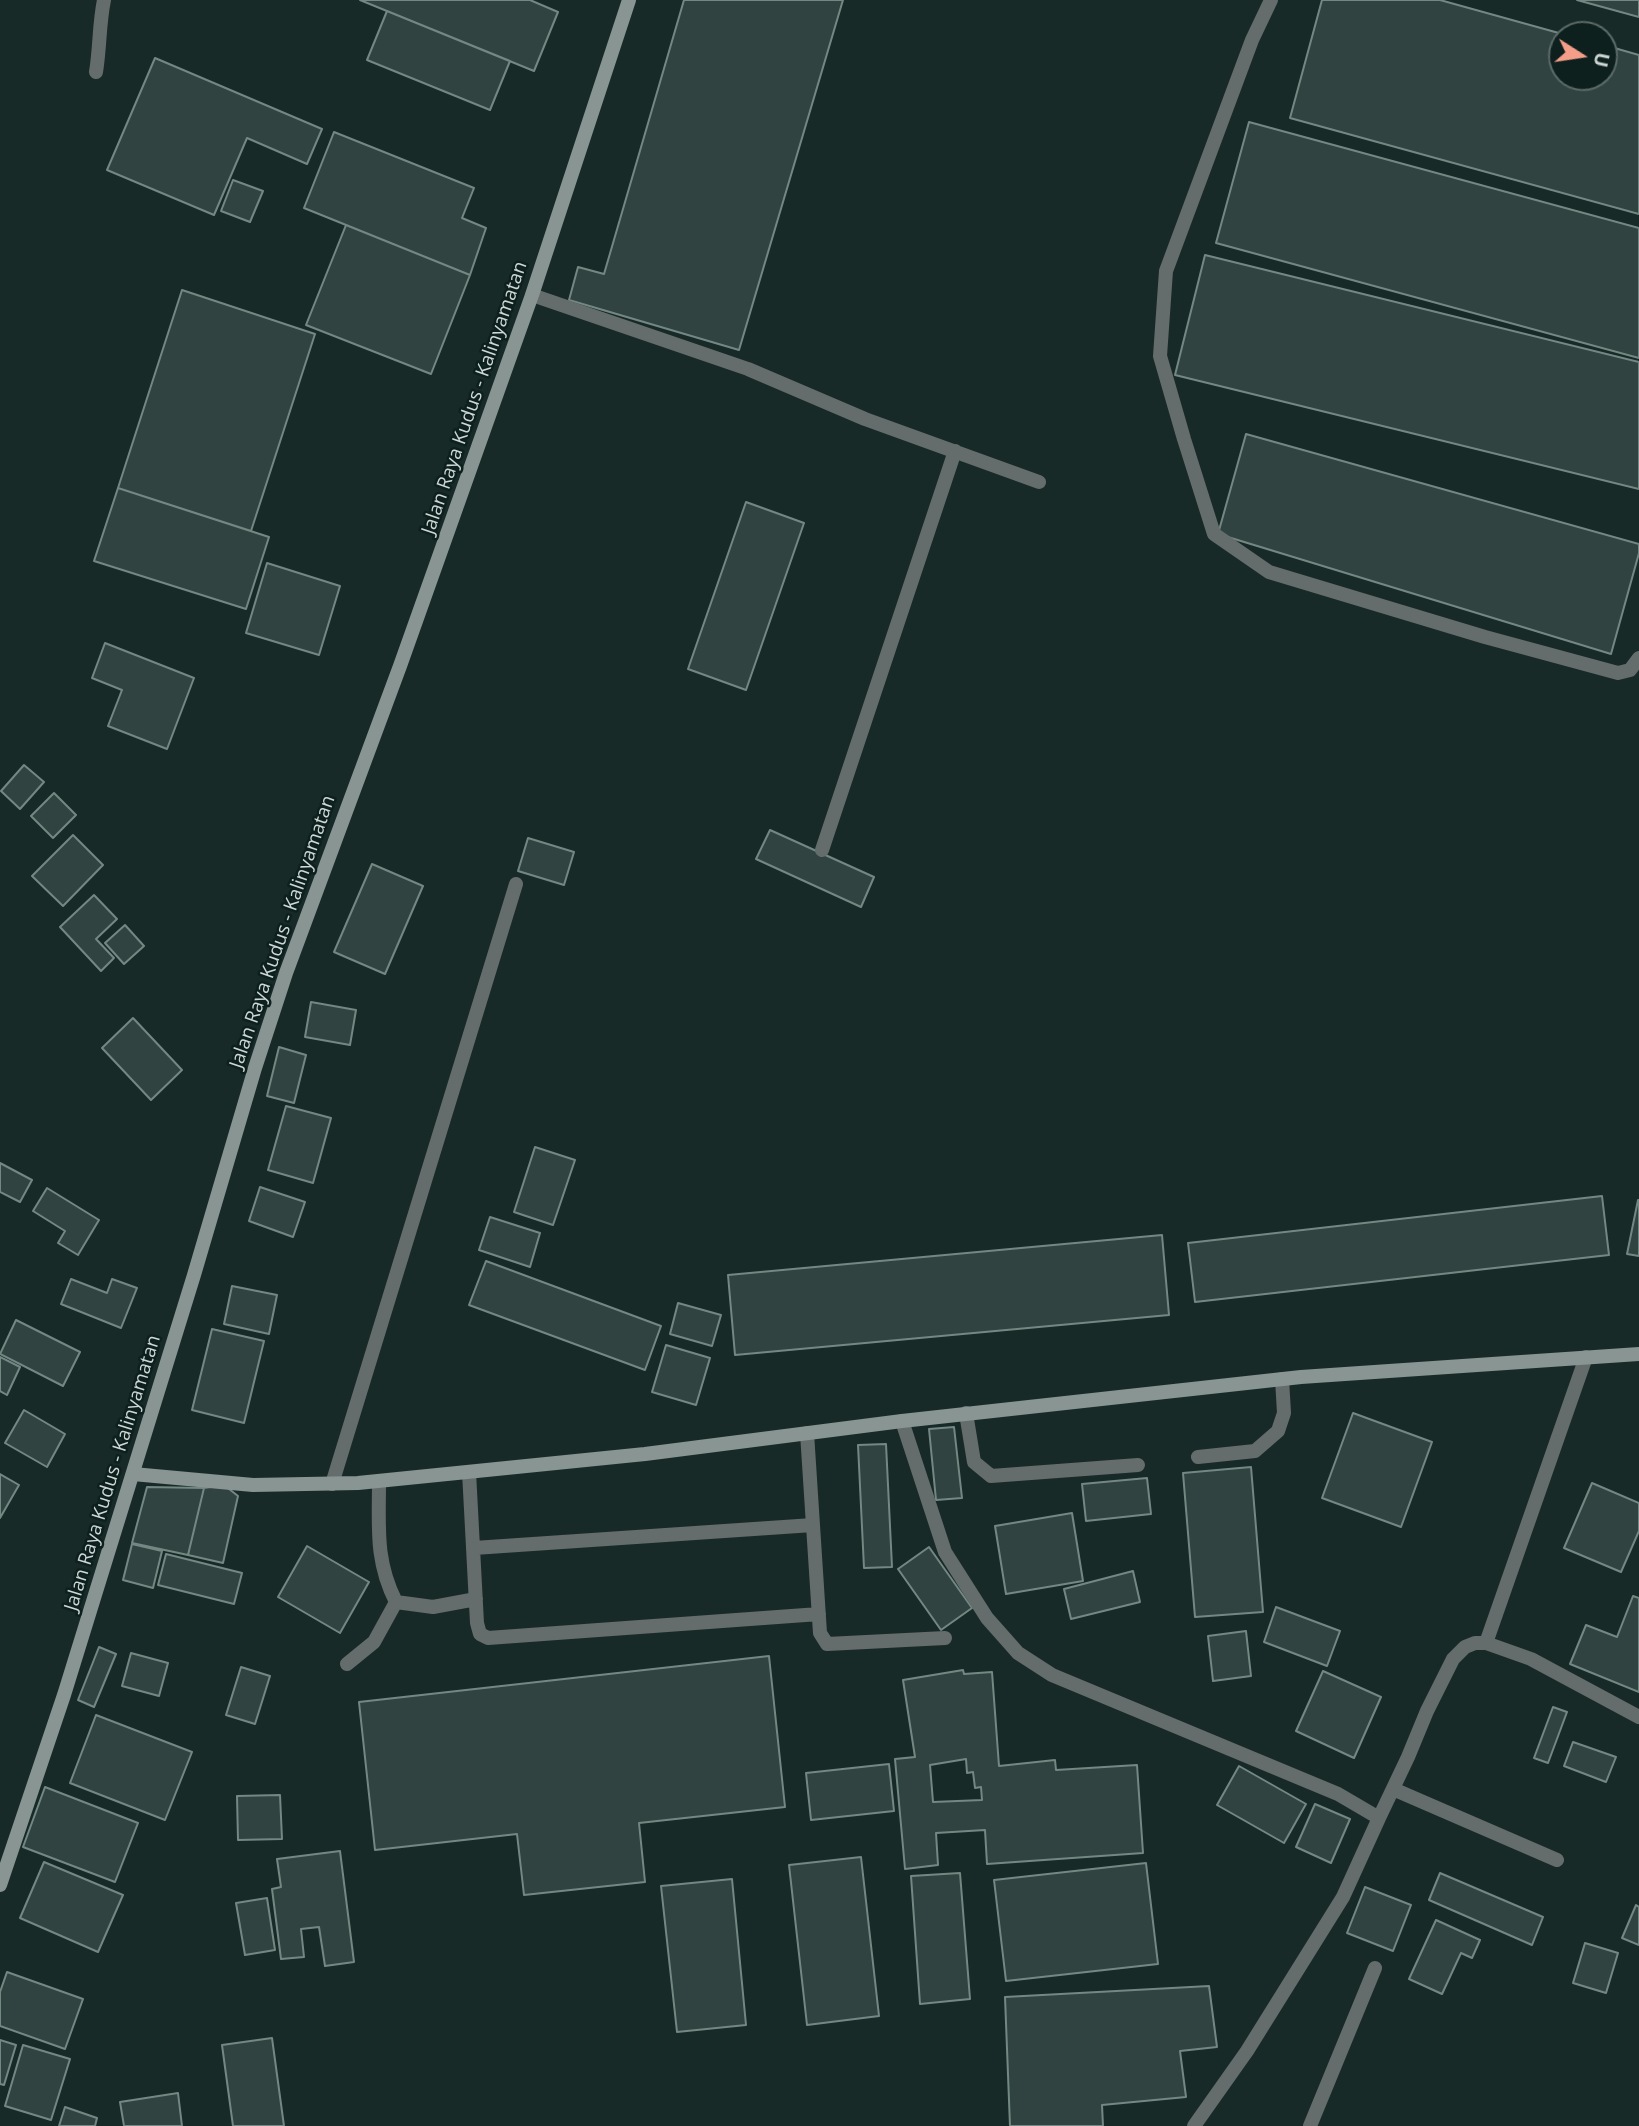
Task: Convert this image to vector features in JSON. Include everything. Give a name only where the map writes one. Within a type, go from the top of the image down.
[{"type":"main road","name":"Jalan Raya Kudus - Kalinyamatan","points":[[0,1885],[64,1695],[286,973],[400,666],[532,295],[629,0]]},
{"type":"main road","points":[[133,1474],[253,1485],[379,1482],[645,1454],[966,1413],[1282,1380],[1639,1354]]},
{"type":"street","points":[[96,72],[104,0]]},
{"type":"street","points":[[1271,0],[1252,40],[1166,271],[1160,356],[1214,534],[1269,572],[1485,637],[1618,673],[1630,670],[1639,658]]},
{"type":"street","points":[[532,295],[748,369],[865,419],[1040,482]]},
{"type":"street","points":[[822,850],[955,451]]},
{"type":"street","points":[[332,1484],[516,884]]},
{"type":"street","points":[[1486,1643],[1586,1357]]},
{"type":"street","points":[[1198,1457],[1255,1451],[1278,1431],[1284,1413],[1282,1380]]},
{"type":"street","points":[[966,1413],[974,1462],[991,1476],[1138,1465]]},
{"type":"street","points":[[902,1421],[945,1552],[987,1618],[1018,1653],[1052,1675],[1338,1794],[1379,1818]]},
{"type":"street","points":[[807,1433],[820,1633],[827,1644],[945,1638]]},
{"type":"street","points":[[469,1472],[480,1634],[488,1638],[819,1614]]},
{"type":"street","points":[[379,1482],[379,1549],[386,1583],[396,1602]]},
{"type":"street","points":[[474,1548],[813,1525]]},
{"type":"street","points":[[396,1602],[433,1607],[476,1599]]},
{"type":"street","points":[[347,1664],[374,1642],[396,1602]]},
{"type":"street","points":[[1194,2126],[1247,2051],[1343,1897],[1427,1711],[1453,1659],[1465,1647],[1486,1643],[1531,1658],[1639,1717]]},
{"type":"street","points":[[1393,1789],[1557,1860]]},
{"type":"street","points":[[1312,2125],[1375,1968]]},
{"type":"building","points":[[360,0],[530,0],[558,12],[534,71]]},
{"type":"building","points":[[684,0],[843,0],[739,350],[569,300],[578,267],[604,274]]},
{"type":"building","points":[[1322,0],[1440,0],[1548,30],[1548,91],[1618,91],[1618,49],[1639,55],[1639,214],[1290,118]]},
{"type":"building","points":[[1577,0],[1639,0],[1639,17]]},
{"type":"building","points":[[387,11],[510,61],[490,110],[367,60]]},
{"type":"building","points":[[155,58],[322,129],[307,164],[247,138],[214,215],[107,170]]},
{"type":"building","points":[[1249,122],[1639,228],[1639,358],[1216,243]]},
{"type":"building","points":[[334,132],[474,188],[462,218],[486,228],[470,275],[304,208]]},
{"type":"building","points":[[233,180],[263,191],[250,222],[221,211]]},
{"type":"building","points":[[346,225],[470,275],[431,374],[306,325]]},
{"type":"building","points":[[1205,255],[1639,362],[1639,489],[1175,375]]},
{"type":"building","points":[[182,290],[315,334],[251,531],[118,488]]},
{"type":"building","points":[[1246,434],[1639,544],[1639,553],[1611,654],[1218,534]]},
{"type":"building","points":[[118,488],[269,537],[246,609],[94,561]]},
{"type":"building","points":[[746,502],[804,523],[746,690],[688,669]]},
{"type":"building","points":[[267,563],[340,586],[319,655],[246,633]]},
{"type":"building","points":[[105,643],[194,678],[167,749],[108,726],[122,690],[92,678]]},
{"type":"building","points":[[24,765],[44,782],[20,809],[1,791]]},
{"type":"building","points":[[54,793],[76,815],[53,838],[31,816]]},
{"type":"building","points":[[770,830],[874,877],[861,907],[756,859]]},
{"type":"building","points":[[73,835],[103,865],[63,906],[32,876]]},
{"type":"building","points":[[528,838],[574,852],[564,885],[518,871]]},
{"type":"building","points":[[372,864],[423,886],[385,974],[334,952]]},
{"type":"building","points":[[94,895],[117,919],[96,939],[114,958],[101,971],[60,927]]},
{"type":"building","points":[[125,925],[144,946],[124,964],[105,943]]},
{"type":"building","points":[[311,1002],[356,1010],[350,1045],[305,1037]]},
{"type":"building","points":[[133,1018],[182,1070],[151,1100],[102,1048]]},
{"type":"building","points":[[279,1047],[306,1055],[294,1103],[267,1096]]},
{"type":"building","points":[[286,1106],[331,1118],[313,1183],[268,1170]]},
{"type":"building","points":[[535,1147],[575,1160],[553,1225],[514,1212]]},
{"type":"building","points":[[0,1163],[32,1180],[20,1202],[0,1192]]},
{"type":"building","points":[[260,1187],[305,1202],[293,1237],[249,1221]]},
{"type":"building","points":[[47,1188],[99,1220],[78,1255],[58,1243],[65,1231],[33,1211]]},
{"type":"building","points":[[1602,1196],[1609,1255],[1195,1302],[1188,1243]]},
{"type":"building","points":[[1639,1200],[1639,1256],[1627,1254]]},
{"type":"building","points":[[490,1217],[540,1233],[530,1267],[479,1250]]},
{"type":"building","points":[[1162,1235],[1169,1315],[735,1355],[728,1275]]},
{"type":"building","points":[[486,1261],[661,1326],[645,1370],[469,1305]]},
{"type":"building","points":[[71,1279],[107,1293],[112,1279],[137,1288],[121,1328],[61,1304]]},
{"type":"building","points":[[232,1286],[277,1295],[269,1334],[224,1324]]},
{"type":"building","points":[[678,1303],[721,1315],[712,1346],[670,1334]]},
{"type":"building","points":[[16,1320],[80,1352],[63,1386],[0,1354]]},
{"type":"building","points":[[212,1329],[264,1341],[244,1423],[192,1410]]},
{"type":"building","points":[[666,1345],[710,1358],[696,1405],[652,1392]]},
{"type":"building","points":[[0,1357],[20,1367],[7,1395],[0,1391]]},
{"type":"building","points":[[24,1410],[65,1434],[47,1467],[5,1443]]},
{"type":"building","points":[[1353,1413],[1432,1442],[1401,1527],[1322,1498]]},
{"type":"building","points":[[954,1427],[962,1498],[936,1500],[929,1429]]},
{"type":"building","points":[[886,1444],[892,1567],[864,1568],[858,1445]]},
{"type":"building","points":[[1251,1467],[1263,1612],[1195,1617],[1183,1473]]},
{"type":"building","points":[[0,1474],[19,1485],[0,1518]]},
{"type":"building","points":[[1147,1478],[1151,1514],[1086,1521],[1082,1484]]},
{"type":"building","points":[[1592,1483],[1639,1503],[1639,1531],[1621,1572],[1564,1548]]},
{"type":"building","points":[[224,1485],[238,1496],[223,1563],[188,1555],[204,1488]]},
{"type":"building","points":[[147,1487],[204,1488],[188,1555],[132,1543]]},
{"type":"building","points":[[1072,1513],[1083,1581],[1006,1594],[995,1526]]},
{"type":"building","points":[[132,1544],[162,1551],[153,1588],[123,1580]]},
{"type":"building","points":[[307,1546],[369,1582],[340,1633],[278,1597]]},
{"type":"building","points":[[929,1547],[972,1608],[941,1630],[898,1569]]},
{"type":"building","points":[[166,1554],[242,1573],[234,1604],[158,1585]]},
{"type":"building","points":[[1133,1571],[1140,1602],[1071,1619],[1064,1589]]},
{"type":"building","points":[[1633,1596],[1639,1598],[1639,1692],[1570,1664],[1586,1625],[1617,1637]]},
{"type":"building","points":[[1276,1607],[1340,1631],[1327,1666],[1264,1642]]},
{"type":"building","points":[[1246,1631],[1251,1676],[1213,1681],[1208,1636]]},
{"type":"building","points":[[99,1647],[116,1654],[94,1707],[78,1700]]},
{"type":"building","points":[[131,1653],[168,1663],[159,1696],[122,1686]]},
{"type":"building","points":[[769,1656],[785,1807],[639,1823],[645,1882],[524,1895],[517,1834],[375,1850],[359,1702]]},
{"type":"building","points":[[241,1667],[270,1676],[255,1724],[226,1715]]},
{"type":"building","points":[[963,1670],[964,1674],[992,1672],[999,1766],[1055,1760],[1056,1770],[1137,1765],[1143,1853],[987,1864],[985,1830],[936,1833],[938,1865],[905,1869],[895,1759],[915,1757],[903,1680]],"holes":[[[966,1759],[967,1773],[973,1772],[975,1788],[981,1787],[982,1800],[933,1802],[930,1765]]]},
{"type":"building","points":[[1323,1671],[1381,1697],[1354,1758],[1296,1731]]},
{"type":"building","points":[[1553,1707],[1567,1712],[1548,1763],[1534,1758]]},
{"type":"building","points":[[96,1715],[192,1752],[165,1820],[70,1783]]},
{"type":"building","points":[[1573,1742],[1616,1757],[1606,1782],[1564,1766]]},
{"type":"building","points":[[889,1764],[894,1811],[811,1820],[806,1773]]},
{"type":"building","points":[[1239,1766],[1306,1804],[1284,1843],[1217,1805]]},
{"type":"building","points":[[45,1787],[138,1823],[115,1882],[23,1847]]},
{"type":"building","points":[[280,1795],[282,1839],[238,1840],[237,1796]]},
{"type":"building","points":[[1315,1804],[1350,1819],[1331,1863],[1296,1847]]},
{"type":"building","points":[[340,1851],[354,1962],[325,1966],[319,1927],[301,1929],[304,1957],[281,1959],[272,1889],[281,1887],[277,1859]]},
{"type":"building","points":[[861,1857],[879,2016],[807,2025],[789,1865]]},
{"type":"building","points":[[44,1862],[123,1895],[98,1952],[20,1918]]},
{"type":"building","points":[[1146,1863],[1158,1964],[1006,1981],[994,1880]]},
{"type":"building","points":[[960,1873],[970,1999],[920,2004],[911,1876]]},
{"type":"building","points":[[1440,1873],[1543,1917],[1532,1945],[1429,1900]]},
{"type":"building","points":[[732,1879],[746,2025],[677,2032],[661,1886]]},
{"type":"building","points":[[1365,1887],[1411,1905],[1393,1951],[1347,1933]]},
{"type":"building","points":[[267,1898],[275,1950],[245,1955],[236,1903]]},
{"type":"building","points":[[1636,1905],[1639,1907],[1639,1945],[1622,1938]]},
{"type":"building","points":[[1436,1920],[1480,1940],[1472,1958],[1461,1953],[1442,1994],[1409,1979]]},
{"type":"building","points":[[1585,1943],[1618,1953],[1606,1993],[1573,1983]]},
{"type":"building","points":[[7,1972],[83,1999],[65,2049],[0,2026],[0,1992]]},
{"type":"building","points":[[1209,1986],[1217,2047],[1180,2051],[1186,2097],[1102,2105],[1103,2126],[1010,2126],[1005,1997]]},
{"type":"building","points":[[272,2038],[284,2126],[233,2126],[222,2045]]},
{"type":"building","points":[[0,2040],[16,2045],[4,2085],[0,2084]]},
{"type":"building","points":[[23,2045],[70,2059],[51,2120],[5,2106]]},
{"type":"building","points":[[178,2093],[182,2126],[124,2126],[120,2102]]},
{"type":"building","points":[[65,2107],[97,2118],[95,2126],[59,2126]]}]
